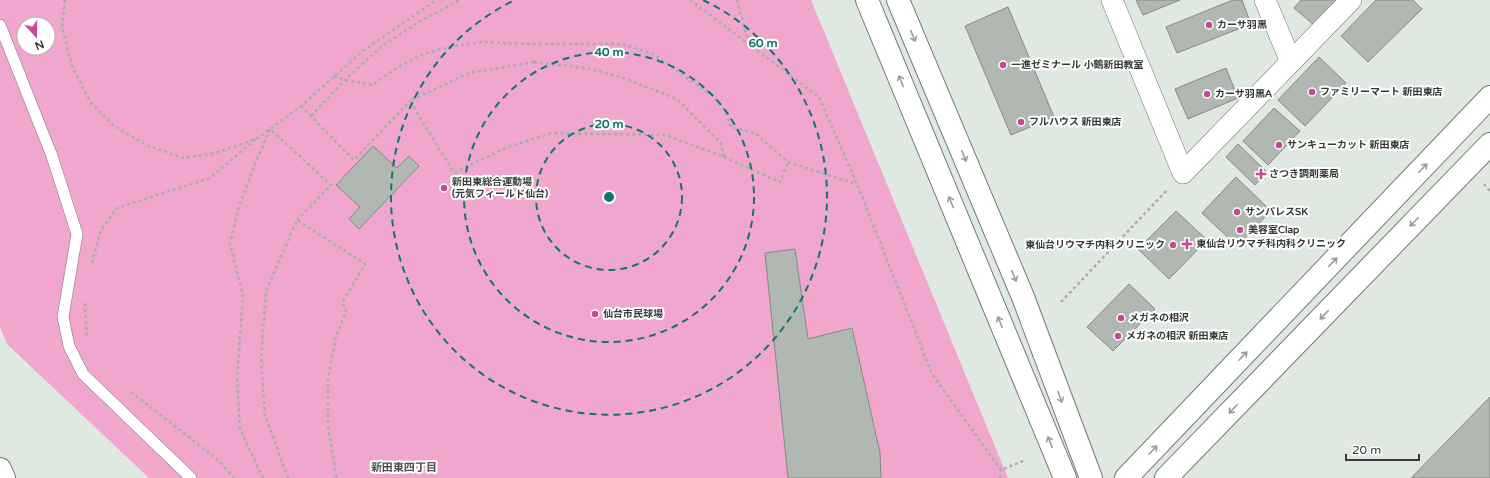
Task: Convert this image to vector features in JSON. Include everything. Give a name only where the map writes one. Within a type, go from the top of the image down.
[{"type":"main road","points":[[867,0],[1065,478]]},
{"type":"main road","points":[[898,0],[1023,297],[1091,478]]},
{"type":"main road","points":[[1126,478],[1490,97]]},
{"type":"main road","points":[[1166,478],[1490,144]]},
{"type":"main road","points":[[0,469],[4,478]]},
{"type":"street","points":[[1112,0],[1183,173],[1351,0]]},
{"type":"street","points":[[1265,0],[1290,62]]},
{"type":"lane","points":[[0,25],[52,156],[77,234],[63,317],[69,346],[83,374],[190,478]]},
{"type":"path","points":[[65,0],[62,27],[72,66],[91,103],[114,126],[146,144],[183,158],[216,153],[258,138]]},
{"type":"path","points":[[90,270],[100,232],[117,208],[210,178],[258,138],[301,106],[363,51],[436,0]]},
{"type":"path","points":[[311,116],[345,80],[382,46],[419,22],[460,0]]},
{"type":"path","points":[[690,0],[819,97],[857,184],[932,374],[1001,470],[1000,478]]},
{"type":"path","points":[[737,0],[749,44]]},
{"type":"path","points":[[334,76],[345,80],[372,85],[400,66],[426,53],[454,46],[485,42],[530,44],[622,44],[653,54],[712,95],[725,111],[731,127],[755,133],[788,162],[857,184]]},
{"type":"path","points":[[301,106],[354,160],[410,101],[469,73],[534,62],[587,68],[624,78],[676,99],[721,144],[724,157]]},
{"type":"path","points":[[410,101],[454,173],[510,146],[553,133],[574,132],[666,135],[724,157],[780,182],[788,162]]},
{"type":"path","points":[[270,129],[331,184],[297,220],[266,291],[261,359],[265,415],[288,478]]},
{"type":"path","points":[[263,478],[240,429],[237,378],[243,295],[230,244],[238,209],[253,168],[270,129]]},
{"type":"path","points":[[1061,302],[1183,173]]},
{"type":"path","points":[[1484,184],[1490,191]]},
{"type":"path","points":[[297,220],[365,264],[342,303],[346,311],[336,337],[328,378],[328,426],[336,476],[335,478]]},
{"type":"path","points":[[85,300],[88,345]]},
{"type":"path","points":[[126,388],[218,460],[234,478]]},
{"type":"path","points":[[1001,470],[1023,462]]},
{"type":"shaded area","name":"新田東総合運動場 (元気フィールド仙台)","points":[[0,0],[811,0],[1008,478],[149,478],[7,344],[0,327]]},
{"type":"building","points":[[1136,0],[1180,0],[1143,15]]},
{"type":"building","name":"カーサ羽黒","points":[[1233,0],[1242,0],[1251,24],[1177,53],[1166,27]]},
{"type":"building","points":[[1301,0],[1336,0],[1314,25],[1294,8]]},
{"type":"building","points":[[1376,0],[1413,0],[1422,9],[1368,62],[1341,36]]},
{"type":"building","points":[[1008,7],[1054,117],[1011,135],[965,26]]},
{"type":"building","name":"ファミリーマート 新田東店","points":[[1319,57],[1346,83],[1305,126],[1278,100]]},
{"type":"building","name":"カーサ羽黒A","points":[[1226,68],[1238,98],[1188,119],[1175,89]]},
{"type":"building","points":[[1274,108],[1300,131],[1268,165],[1243,141]]},
{"type":"building","points":[[1238,144],[1267,172],[1255,185],[1226,157]]},
{"type":"building","points":[[373,146],[397,168],[409,156],[419,166],[359,229],[349,219],[360,207],[336,185]]},
{"type":"building","name":"サンパレスSK","points":[[1236,177],[1271,211],[1237,246],[1202,213]]},
{"type":"building","name":"東仙台リウマチ内科クリニック","points":[[1176,211],[1207,240],[1169,279],[1138,249]]},
{"type":"building","points":[[795,249],[808,339],[852,328],[880,453],[881,478],[788,478],[765,253]]},
{"type":"building","name":"メガネの相沢","points":[[1129,284],[1155,309],[1113,351],[1087,327]]},
{"type":"building","points":[[1490,397],[1490,478],[1411,478]]},
{"type":"place","name":"カーサ羽黒","points":[[1209,25]]},
{"type":"place","name":"一進ゼミナール 小鶴新田教室","points":[[1003,65]]},
{"type":"place","name":"ファミリーマート 新田東店","points":[[1312,92]]},
{"type":"place","name":"カーサ羽黒A","points":[[1207,94]]},
{"type":"place","name":"フルハウス 新田東店","points":[[1021,122]]},
{"type":"place","name":"サンキューカット 新田東店","points":[[1279,145]]},
{"type":"place","name":"さつき調剤薬局","points":[[1261,174]]},
{"type":"place","name":"新田東総合運動場 (元気フィールド仙台)","points":[[444,188]]},
{"type":"place","name":"サンパレスSK","points":[[1237,212]]},
{"type":"place","name":"美容室Clap","points":[[1240,230]]},
{"type":"place","name":"東仙台リウマチ科内科クリニック","points":[[1187,244]]},
{"type":"place","name":"東仙台リウマチ内科クリニック","points":[[1173,245]]},
{"type":"place","name":"仙台市民球場","points":[[595,314]]},
{"type":"place","name":"メガネの相沢","points":[[1121,318]]},
{"type":"place","name":"メガネの相沢 新田東店","points":[[1118,336]]},
{"type":"district","name":"新田東四丁目","points":[[404,467]]}]
